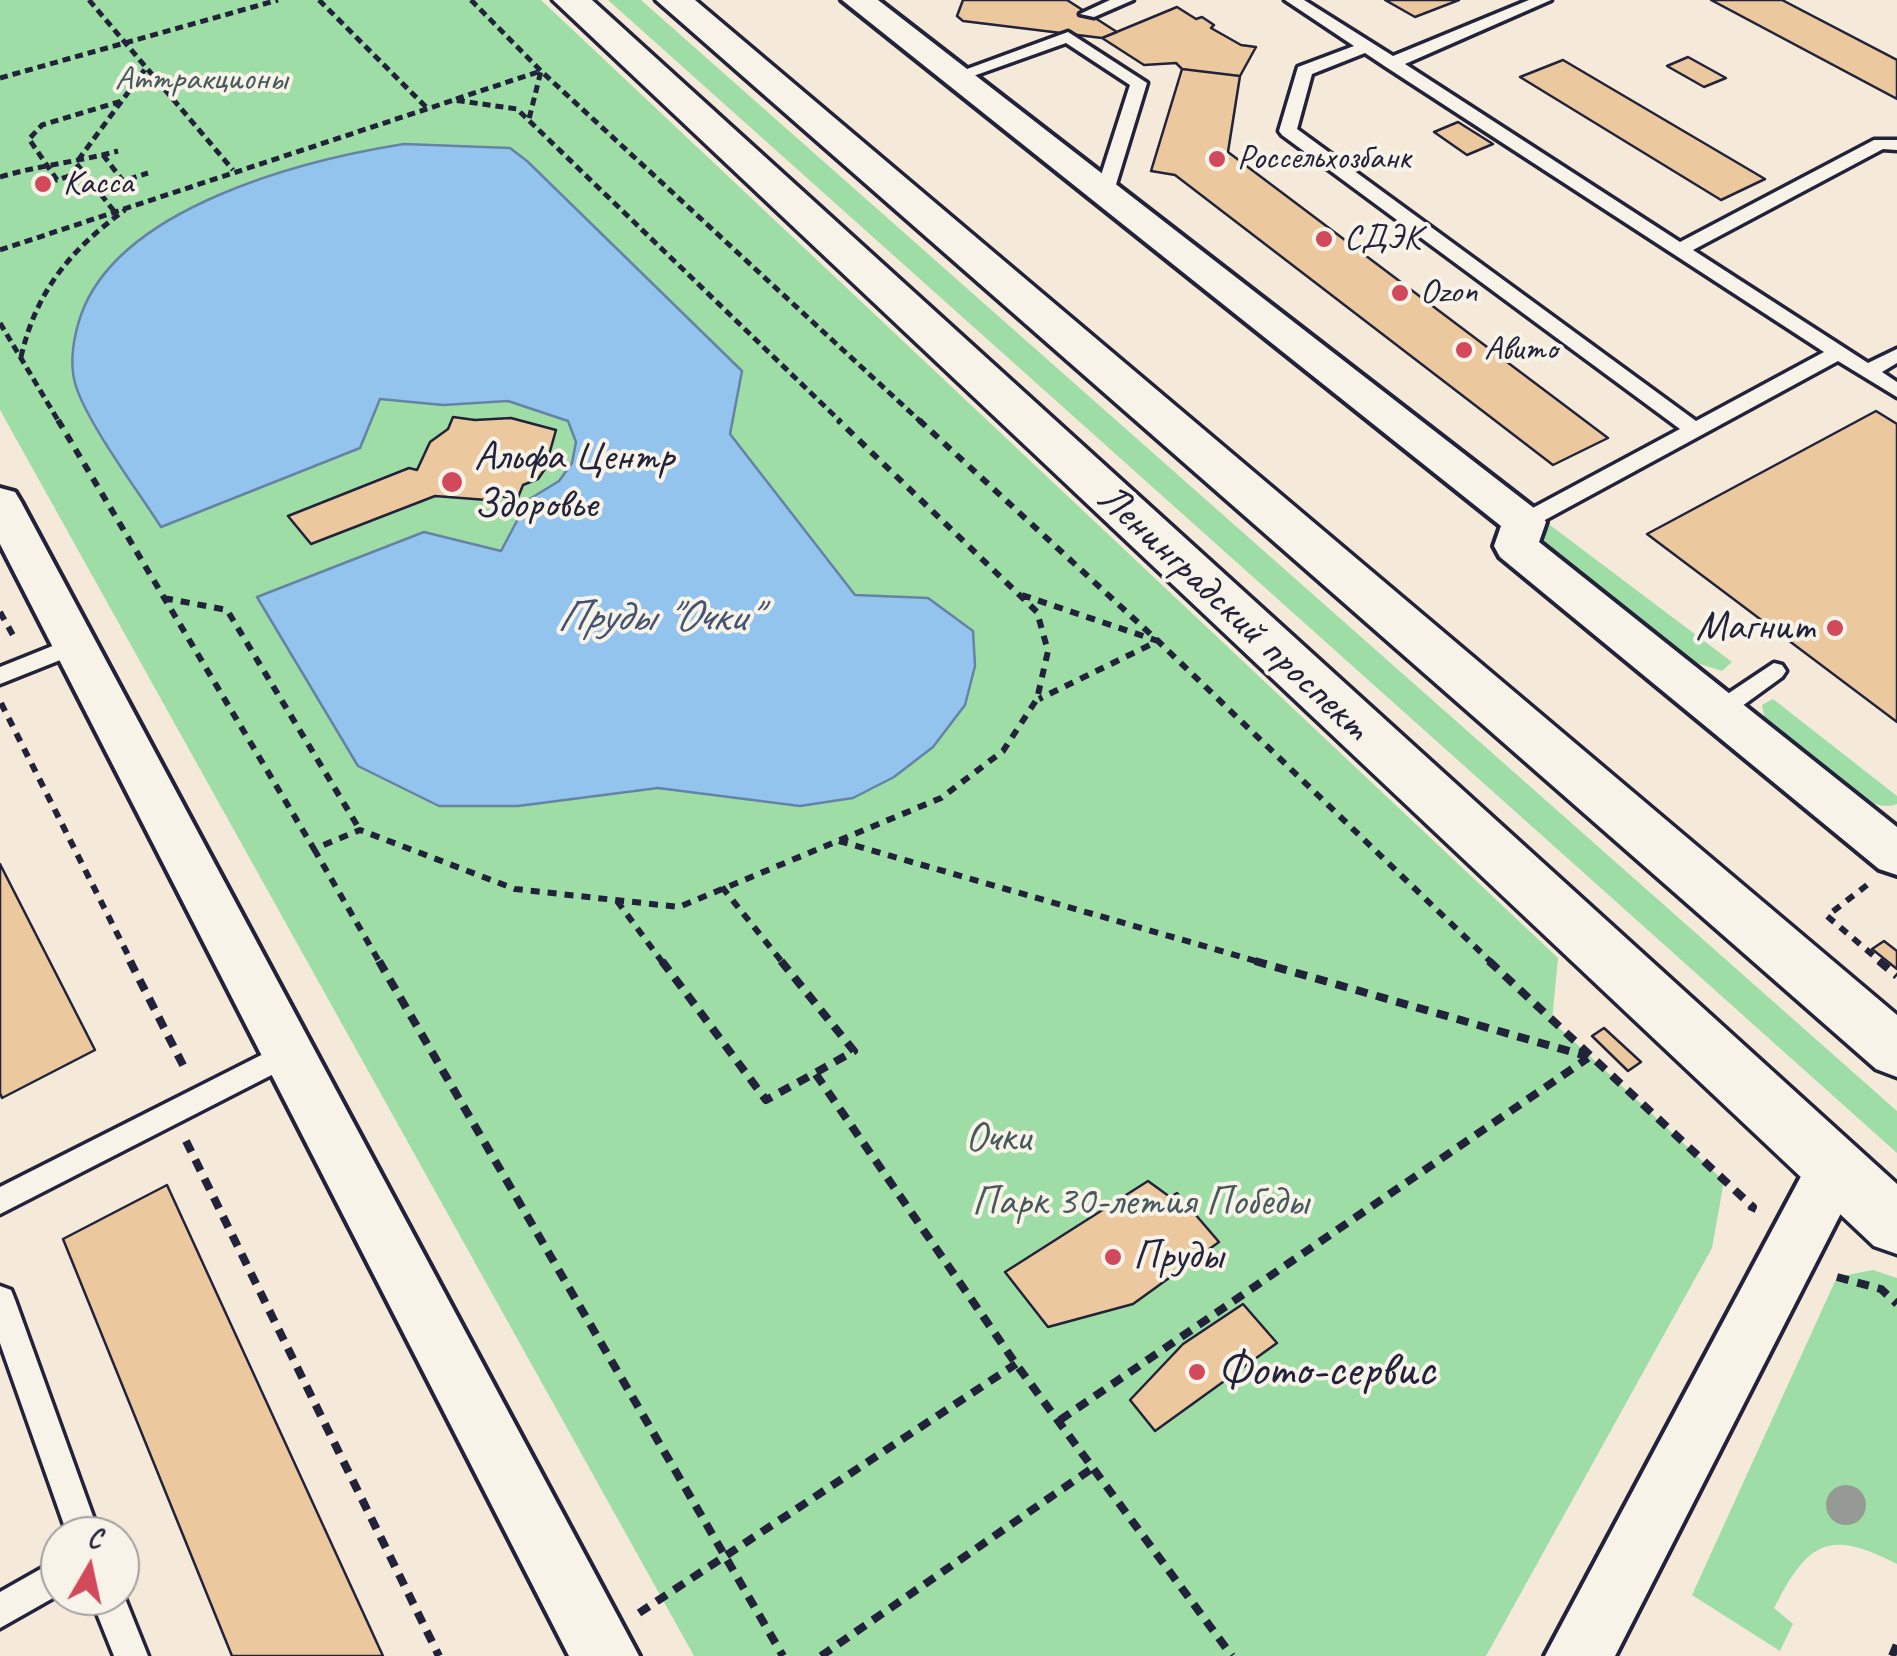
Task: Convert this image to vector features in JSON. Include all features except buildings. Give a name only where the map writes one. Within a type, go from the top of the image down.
[{"type":"main road","name":"Ленинградский проспект","points":[[570,0],[1897,1225]]},
{"type":"main road","points":[[674,0],[1897,1052]]},
{"type":"street","points":[[867,1],[956,76],[1524,522],[1516,546],[1719,711],[1887,866]]},
{"type":"street","points":[[0,502],[601,1648]]},
{"type":"street","points":[[1578,1656],[1834,1170]]},
{"type":"lane","points":[[1088,14],[1126,0]]},
{"type":"lane","points":[[1293,0],[1897,391]]},
{"type":"lane","points":[[1392,63],[1543,0]]},
{"type":"lane","points":[[956,76],[1068,36],[1138,84],[1105,190]]},
{"type":"lane","points":[[1366,46],[1304,71],[1288,131],[1692,428]]},
{"type":"lane","points":[[1680,249],[1880,144],[1897,146]]},
{"type":"lane","points":[[1524,522],[1838,352]]},
{"type":"lane","points":[[1868,372],[1897,356]]},
{"type":"lane","points":[[0,676],[75,645]]},
{"type":"lane","points":[[1719,711],[1774,672]]},
{"type":"lane","points":[[0,1201],[289,1053]]},
{"type":"lane","points":[[0,1300],[77,1516]]},
{"type":"lane","points":[[0,1610],[40,1587]]},
{"type":"lane","points":[[115,1616],[130,1656]]},
{"type":"path","points":[[89,0],[233,170]]},
{"type":"path","points":[[0,78],[278,0]]},
{"type":"path","points":[[319,0],[427,108]]},
{"type":"path","points":[[470,0],[541,71],[1158,641],[1590,1057],[1753,1207]]},
{"type":"path","points":[[76,163],[146,68]]},
{"type":"path","points":[[0,250],[541,71]]},
{"type":"path","points":[[529,119],[541,71]]},
{"type":"path","points":[[82,172],[57,180],[29,140],[36,130],[124,100]]},
{"type":"path","points":[[164,598],[227,610],[360,830],[515,889],[679,908],[722,886],[941,798],[1004,750],[1038,699],[1048,652],[1037,612],[529,119],[517,110],[454,100]]},
{"type":"path","points":[[0,177],[46,162],[76,163],[118,151]]},
{"type":"path","points":[[103,155],[123,181]]},
{"type":"path","points":[[76,163],[114,211]]},
{"type":"path","points":[[96,190],[148,173]]},
{"type":"path","points":[[21,358],[32,308],[48,281],[92,234],[133,204]]},
{"type":"path","points":[[0,323],[314,849],[784,1656]]},
{"type":"path","points":[[1019,594],[1158,641]]},
{"type":"path","points":[[1038,699],[1158,641]]},
{"type":"path","points":[[0,701],[188,1077],[172,1112],[440,1656]]},
{"type":"path","points":[[314,849],[360,830]]},
{"type":"path","points":[[838,841],[1590,1057]]},
{"type":"path","points":[[1887,866],[1826,916],[1897,976]]},
{"type":"path","points":[[617,900],[766,1100],[854,1051],[722,886]]},
{"type":"path","points":[[1060,1420],[1590,1057]]},
{"type":"path","points":[[816,1074],[1016,1364],[1232,1656]]},
{"type":"path","points":[[1837,1277],[1881,1289],[1897,1304]]},
{"type":"path","points":[[601,1648],[725,1556],[1016,1364]]},
{"type":"path","points":[[821,1656],[1094,1467]]},
{"type":"path","points":[[1892,1656],[1897,1644]]},
{"type":"green space","name":"Парк 30-летия Победы","points":[[0,0],[541,0],[1558,958],[1552,1021],[1724,1181],[1712,1248],[1486,1656],[694,1656],[0,410]]},
{"type":"green space","points":[[608,0],[641,0],[1897,1111],[1897,1153]]},
{"type":"green space","points":[[1542,519],[1732,662],[1722,671],[1678,657],[1552,557],[1539,534]]},
{"type":"green space","points":[[1773,699],[1897,796],[1897,804],[1883,806],[1848,791],[1766,727],[1762,705]]},
{"type":"green space","points":[[1873,1270],[1897,1278],[1897,1564],[1853,1546],[1822,1548],[1810,1556],[1798,1568],[1774,1608],[1793,1624],[1780,1651],[1692,1595],[1837,1277]]},
{"type":"water","name":"Пруды \"Очки\"","points":[[404,144],[510,148],[527,161],[742,371],[730,434],[855,595],[928,598],[973,631],[975,666],[965,705],[933,747],[894,777],[853,798],[800,806],[658,788],[518,806],[439,806],[358,766],[257,597],[424,532],[501,551],[528,500],[559,481],[572,463],[576,442],[568,421],[508,401],[443,405],[380,399],[360,448],[161,527],[89,416],[75,383],[72,358],[81,315],[102,277],[133,245],[173,218],[267,177],[316,162]]},
{"type":"place","name":"Россельхозбанк","points":[[1217,159]]},
{"type":"place","name":"Касса","points":[[43,184]]},
{"type":"place","name":"СДЭК","points":[[1324,239]]},
{"type":"place","name":"Ozon","points":[[1400,293]]},
{"type":"place","name":"Авито","points":[[1464,350]]},
{"type":"place","name":"Альфа Центр Здоровье","points":[[452,482]]},
{"type":"place","name":"Магнит","points":[[1835,628]]},
{"type":"place","name":"Пруды","points":[[1113,1257]]},
{"type":"place","name":"Фото-сервис","points":[[1197,1372]]},
{"type":"park label","name":"Аттракционы","points":[[201,80]]},
{"type":"park label","name":"Очки","points":[[998,1139]]}]
